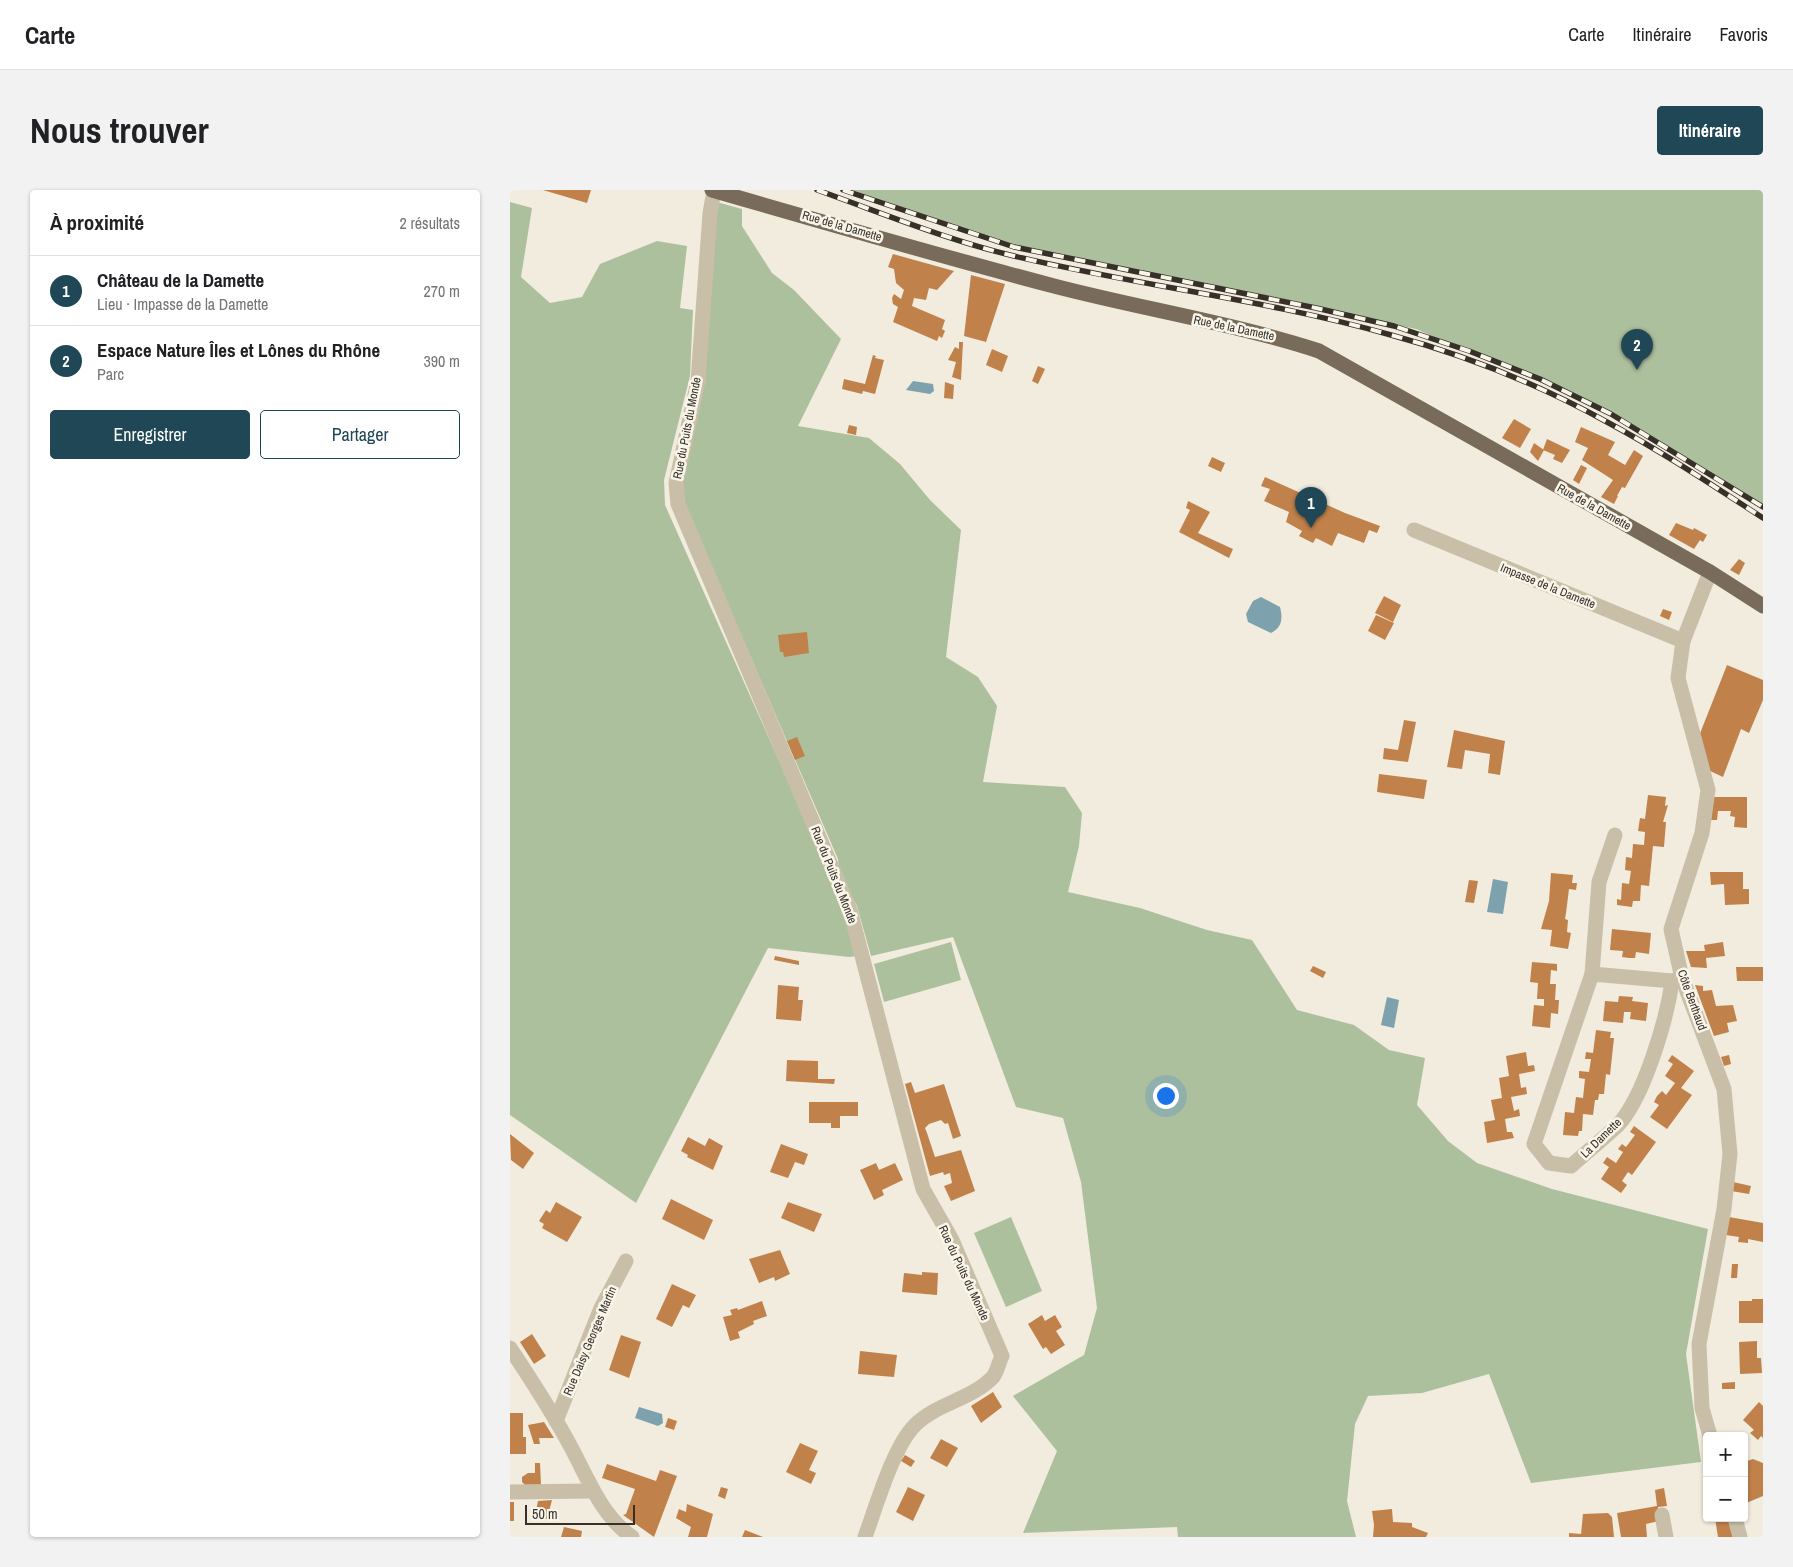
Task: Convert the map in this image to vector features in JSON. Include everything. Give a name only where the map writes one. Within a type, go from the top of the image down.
[{"type":"main road","name":"Rue de la Damette","points":[[713,190],[1054,286],[1274,337],[1319,351],[1710,572],[1763,606]]},
{"type":"street","name":"Rue du Puits du Monde","points":[[713,190],[710,207],[698,381],[676,484],[678,504],[850,910],[923,1189],[952,1240],[1002,1356],[994,1376],[968,1395],[932,1411],[913,1427],[896,1457],[865,1537]]},
{"type":"street","name":"Impasse de la Damette","points":[[1414,530],[1683,641]]},
{"type":"street","name":"Côte Berthaud","points":[[1709,1432],[1702,1408],[1699,1344],[1724,1209],[1730,1154],[1724,1089],[1677,980],[1671,929],[1702,833],[1708,790],[1678,678],[1683,641],[1710,572]]},
{"type":"street","name":"La Damette","points":[[1615,834],[1599,882],[1592,974],[1534,1144],[1549,1163],[1571,1166],[1619,1124],[1642,1086],[1677,980]]},
{"type":"street","points":[[1592,974],[1677,980]]},
{"type":"street","name":"Rue Daisy Georges Martin","points":[[556,1421],[601,1308],[626,1261]]},
{"type":"street","points":[[510,1348],[556,1421],[593,1491],[607,1513],[632,1537]]},
{"type":"street","points":[[510,1492],[593,1491]]},
{"type":"street","points":[[1662,1514],[1666,1537]]},
{"type":"street","points":[[1736,1522],[1740,1537]]},
{"type":"green space","points":[[843,190],[1763,190],[1763,510],[1605,410],[1416,329],[981,238]]},
{"type":"green space","points":[[713,201],[742,209],[742,226],[772,273],[794,290],[841,339],[798,426],[869,438],[900,464],[930,500],[961,530],[946,657],[978,677],[997,706],[983,782],[1065,787],[1082,813],[1079,846],[1068,892],[1140,908],[1207,930],[1252,940],[1297,1010],[1354,1025],[1389,1050],[1425,1058],[1417,1105],[1448,1141],[1477,1163],[1552,1189],[1708,1229],[1686,1354],[1701,1462],[1531,1483],[1489,1374],[1422,1393],[1368,1396],[1355,1424],[1347,1501],[1356,1537],[1178,1537],[1177,1527],[1023,1533],[1057,1451],[1013,1396],[1084,1355],[1097,1308],[1081,1182],[1063,1118],[1016,1107],[953,937],[871,956],[857,906],[839,873],[838,859],[684,503],[680,485]]},
{"type":"green space","points":[[510,202],[532,208],[521,277],[550,303],[582,297],[600,264],[657,241],[687,246],[680,308],[693,310],[690,376],[664,480],[665,505],[846,911],[857,956],[849,957],[768,948],[636,1203],[510,1115]]},
{"type":"green space","points":[[951,942],[961,980],[884,1002],[874,964]]},
{"type":"green space","points":[[1011,1217],[1042,1291],[1006,1307],[974,1233]]},
{"type":"water","points":[[913,381],[933,384],[934,391],[930,394],[906,390]]},
{"type":"water","points":[[1261,597],[1280,607],[1281,622],[1271,633],[1248,622],[1246,614],[1253,601]]},
{"type":"water","points":[[1493,879],[1508,882],[1503,914],[1487,912]]},
{"type":"water","points":[[1387,997],[1399,1000],[1394,1028],[1381,1025]]},
{"type":"water","points":[[639,1407],[662,1414],[663,1423],[658,1426],[635,1418]]},
{"type":"building","points":[[543,190],[591,190],[587,203]]},
{"type":"building","points":[[893,254],[954,271],[937,290],[929,288],[926,300],[914,298],[912,306],[945,320],[942,329],[945,331],[942,338],[939,336],[937,341],[893,322],[898,307],[893,304],[892,298],[894,294],[901,299],[904,290],[896,283],[894,269],[888,267]]},
{"type":"building","points":[[971,275],[1005,284],[986,342],[964,336]]},
{"type":"building","points":[[959,342],[963,342],[961,380],[952,377],[956,362],[948,360],[955,347],[959,349]]},
{"type":"building","points":[[992,349],[1008,356],[1002,372],[986,365]]},
{"type":"building","points":[[873,355],[876,356],[875,358],[884,360],[875,394],[863,391],[862,394],[842,389],[844,379],[865,384]]},
{"type":"building","points":[[1038,366],[1045,369],[1038,384],[1032,381]]},
{"type":"building","points":[[945,382],[954,385],[953,399],[944,398]]},
{"type":"building","points":[[1514,419],[1531,429],[1520,448],[1502,438]]},
{"type":"building","points":[[849,425],[857,427],[856,435],[847,433]]},
{"type":"building","points":[[1581,427],[1615,442],[1608,455],[1625,465],[1634,450],[1643,456],[1625,488],[1622,487],[1614,504],[1601,497],[1613,480],[1582,460],[1588,448],[1575,442]]},
{"type":"building","points":[[1547,439],[1570,450],[1562,463],[1553,459],[1555,455],[1543,450]]},
{"type":"building","points":[[1534,443],[1544,450],[1538,461],[1530,452]]},
{"type":"building","points":[[1212,457],[1225,463],[1221,472],[1208,466]]},
{"type":"building","points":[[1581,465],[1587,468],[1579,484],[1573,480]]},
{"type":"building","points":[[1265,477],[1345,513],[1380,526],[1377,533],[1369,530],[1364,543],[1338,533],[1332,546],[1316,538],[1313,543],[1299,536],[1302,531],[1286,522],[1289,512],[1264,501],[1270,489],[1261,486]]},
{"type":"building","points":[[1188,501],[1210,512],[1198,533],[1233,549],[1229,558],[1179,532],[1190,510],[1186,508]]},
{"type":"building","points":[[1676,523],[1693,530],[1694,528],[1707,535],[1703,542],[1700,540],[1694,549],[1669,535]]},
{"type":"building","points":[[1739,559],[1745,563],[1739,575],[1730,570]]},
{"type":"building","points":[[1384,596],[1401,605],[1393,622],[1375,613]]},
{"type":"building","points":[[1663,609],[1672,612],[1669,620],[1660,616]]},
{"type":"building","points":[[1376,615],[1394,623],[1385,640],[1368,631]]},
{"type":"building","points":[[807,632],[809,653],[784,657],[783,652],[780,652],[778,635]]},
{"type":"building","points":[[1727,665],[1763,680],[1763,700],[1749,733],[1741,729],[1723,777],[1710,771],[1699,736]]},
{"type":"building","points":[[1404,720],[1416,722],[1408,762],[1383,759],[1384,748],[1398,750]]},
{"type":"building","points":[[1454,730],[1505,741],[1500,775],[1488,773],[1490,754],[1465,750],[1462,769],[1447,767]]},
{"type":"building","points":[[797,737],[805,756],[795,760],[787,741]]},
{"type":"building","points":[[1379,774],[1427,780],[1424,799],[1377,792]]},
{"type":"building","points":[[1648,795],[1666,797],[1665,806],[1668,805],[1663,822],[1666,822],[1664,847],[1653,846],[1649,886],[1641,885],[1640,901],[1633,901],[1632,907],[1617,905],[1617,899],[1621,900],[1622,883],[1629,884],[1631,871],[1625,870],[1626,857],[1632,858],[1633,844],[1644,845],[1645,832],[1638,831],[1640,818],[1645,819]]},
{"type":"building","points":[[1713,797],[1747,797],[1747,828],[1734,827],[1735,817],[1730,816],[1731,811],[1718,811],[1717,820],[1711,820]]},
{"type":"building","points":[[1710,872],[1743,872],[1743,889],[1749,889],[1749,904],[1725,905],[1724,884],[1711,885]]},
{"type":"building","points":[[1551,873],[1573,875],[1572,883],[1577,883],[1576,890],[1569,889],[1565,919],[1568,920],[1567,932],[1571,933],[1568,949],[1550,946],[1552,930],[1541,929],[1549,901]]},
{"type":"building","points":[[1469,880],[1478,881],[1474,903],[1465,902]]},
{"type":"building","points":[[1612,929],[1651,933],[1649,954],[1636,952],[1635,958],[1629,958],[1622,957],[1623,951],[1610,950]]},
{"type":"building","points":[[1723,942],[1725,956],[1706,958],[1707,968],[1691,967],[1686,951],[1705,951],[1704,945]]},
{"type":"building","points":[[775,956],[799,961],[799,965],[774,960]]},
{"type":"building","points":[[1532,962],[1557,964],[1557,971],[1551,970],[1550,984],[1556,984],[1555,1000],[1559,1000],[1558,1014],[1551,1013],[1550,1028],[1532,1026],[1534,1005],[1544,1006],[1544,999],[1537,999],[1538,983],[1530,982]]},
{"type":"building","points":[[1313,966],[1326,972],[1323,978],[1310,971]]},
{"type":"building","points":[[1736,967],[1763,967],[1763,981],[1737,981]]},
{"type":"building","points":[[778,985],[799,987],[798,1000],[803,1000],[801,1021],[776,1019]]},
{"type":"building","points":[[1695,985],[1703,986],[1703,991],[1712,990],[1716,1006],[1733,1005],[1737,1021],[1727,1023],[1729,1032],[1714,1036]]},
{"type":"building","points":[[1619,996],[1633,997],[1632,1001],[1648,1003],[1646,1021],[1630,1019],[1631,1012],[1624,1012],[1623,1023],[1603,1021],[1605,1001],[1618,1002]]},
{"type":"building","points":[[1596,1030],[1611,1032],[1610,1038],[1614,1038],[1610,1075],[1606,1074],[1604,1094],[1599,1094],[1598,1100],[1595,1100],[1593,1115],[1583,1114],[1582,1131],[1579,1131],[1578,1136],[1563,1135],[1565,1112],[1574,1113],[1576,1097],[1583,1098],[1585,1079],[1579,1078],[1579,1071],[1589,1072],[1591,1059],[1585,1059],[1586,1052],[1593,1053]]},
{"type":"building","points":[[1526,1052],[1528,1066],[1534,1065],[1535,1071],[1519,1074],[1521,1088],[1526,1087],[1527,1094],[1511,1097],[1514,1111],[1519,1109],[1520,1116],[1505,1119],[1507,1132],[1512,1132],[1514,1138],[1487,1143],[1484,1122],[1495,1120],[1491,1100],[1502,1098],[1499,1078],[1509,1076],[1506,1056]]},
{"type":"building","points":[[1672,1055],[1694,1071],[1681,1088],[1692,1095],[1667,1129],[1650,1117],[1659,1105],[1654,1102],[1657,1096],[1662,1091],[1666,1095],[1675,1083],[1665,1076],[1673,1064],[1668,1061]]},
{"type":"building","points":[[1729,1055],[1731,1064],[1724,1066],[1721,1057]]},
{"type":"building","points":[[787,1060],[818,1061],[818,1079],[835,1079],[834,1084],[786,1081]]},
{"type":"building","points":[[911,1082],[915,1093],[944,1084],[961,1136],[953,1139],[948,1123],[945,1124],[941,1120],[929,1124],[925,1128],[935,1157],[961,1150],[975,1191],[951,1201],[944,1186],[952,1183],[950,1173],[944,1175],[943,1172],[930,1176],[905,1084]]},
{"type":"building","points":[[809,1102],[858,1102],[858,1116],[840,1116],[840,1128],[831,1128],[831,1123],[809,1123]]},
{"type":"building","points":[[1634,1126],[1656,1142],[1632,1175],[1628,1172],[1622,1181],[1627,1185],[1621,1193],[1601,1179],[1609,1167],[1603,1163],[1607,1157],[1616,1163],[1623,1152],[1618,1149],[1622,1144],[1626,1147],[1635,1135],[1630,1132]]},
{"type":"building","points":[[510,1134],[534,1153],[523,1169],[511,1160]]},
{"type":"building","points":[[688,1137],[705,1146],[709,1138],[723,1146],[713,1170],[687,1157],[688,1155],[681,1151]]},
{"type":"building","points":[[781,1144],[808,1154],[804,1165],[795,1162],[788,1178],[770,1172]]},
{"type":"building","points":[[876,1163],[879,1170],[895,1163],[903,1180],[882,1190],[884,1195],[874,1200],[860,1170]]},
{"type":"building","points":[[1733,1182],[1751,1186],[1749,1194],[1731,1191]]},
{"type":"building","points":[[671,1199],[713,1220],[704,1240],[662,1219]]},
{"type":"building","points":[[556,1202],[582,1217],[567,1242],[542,1228],[544,1224],[539,1221],[546,1210],[550,1213]]},
{"type":"building","points":[[788,1202],[822,1214],[814,1232],[781,1218]]},
{"type":"building","points":[[1729,1217],[1763,1223],[1763,1242],[1748,1239],[1748,1243],[1738,1242],[1739,1237],[1726,1235]]},
{"type":"building","points":[[780,1250],[790,1274],[775,1281],[774,1277],[759,1283],[749,1259]]},
{"type":"building","points":[[1732,1264],[1738,1264],[1737,1278],[1731,1278]]},
{"type":"building","points":[[922,1272],[938,1273],[937,1295],[902,1292],[904,1273],[922,1275]]},
{"type":"building","points":[[672,1284],[696,1295],[689,1308],[683,1305],[672,1327],[656,1319]]},
{"type":"building","points":[[1752,1299],[1763,1299],[1763,1323],[1739,1323],[1739,1301],[1752,1301]]},
{"type":"building","points":[[762,1301],[767,1316],[753,1321],[754,1324],[738,1332],[740,1338],[730,1341],[723,1317],[732,1315],[730,1310],[737,1308],[738,1310]]},
{"type":"building","points":[[1042,1315],[1045,1321],[1055,1315],[1062,1327],[1056,1331],[1065,1345],[1051,1354],[1046,1347],[1043,1349],[1028,1324]]},
{"type":"building","points":[[532,1334],[546,1356],[534,1364],[520,1342]]},
{"type":"building","points":[[621,1335],[641,1342],[629,1378],[609,1370]]},
{"type":"building","points":[[1757,1341],[1757,1358],[1761,1358],[1762,1373],[1740,1374],[1739,1342]]},
{"type":"building","points":[[860,1351],[897,1355],[894,1377],[858,1374]]},
{"type":"building","points":[[1735,1382],[1735,1389],[1722,1389],[1722,1383]]},
{"type":"building","points":[[993,1392],[1002,1407],[981,1423],[971,1406]]},
{"type":"building","points":[[1759,1402],[1763,1406],[1763,1438],[1761,1436],[1758,1440],[1750,1433],[1754,1430],[1743,1420]]},
{"type":"building","points":[[510,1413],[523,1413],[523,1437],[526,1437],[526,1454],[510,1454]]},
{"type":"building","points":[[668,1418],[677,1421],[674,1430],[665,1427]]},
{"type":"building","points":[[544,1422],[554,1438],[539,1438],[540,1444],[534,1444],[528,1425]]},
{"type":"building","points":[[941,1439],[958,1448],[947,1467],[930,1458]]},
{"type":"building","points":[[800,1443],[818,1451],[809,1470],[816,1473],[811,1484],[786,1472]]},
{"type":"building","points":[[905,1455],[915,1461],[911,1467],[901,1461]]},
{"type":"building","points":[[1753,1459],[1763,1463],[1763,1496],[1748,1502],[1748,1477],[1748,1461]]},
{"type":"building","points":[[535,1463],[540,1463],[541,1485],[526,1486],[522,1482],[522,1477],[528,1473],[535,1473]]},
{"type":"building","points":[[607,1464],[656,1481],[660,1470],[677,1476],[654,1537],[623,1515],[626,1514],[635,1489],[602,1478]]},
{"type":"building","points":[[721,1487],[728,1489],[725,1499],[718,1496]]},
{"type":"building","points":[[908,1487],[925,1495],[913,1521],[896,1512]]},
{"type":"building","points":[[1664,1488],[1667,1506],[1658,1507],[1659,1521],[1646,1524],[1647,1537],[1621,1537],[1617,1513],[1657,1506],[1655,1490]]},
{"type":"building","points":[[552,1500],[547,1519],[535,1516],[538,1501]]},
{"type":"building","points":[[510,1502],[514,1502],[514,1521],[510,1521]]},
{"type":"building","points":[[687,1504],[713,1514],[707,1537],[688,1537],[691,1527],[676,1518],[679,1509],[686,1512]]},
{"type":"building","points":[[1392,1509],[1393,1522],[1412,1523],[1412,1527],[1428,1533],[1426,1537],[1373,1537],[1372,1511]]},
{"type":"building","points":[[1608,1513],[1612,1517],[1614,1537],[1569,1537],[1569,1533],[1581,1534],[1583,1514]]},
{"type":"building","points":[[1716,1522],[1731,1522],[1735,1537],[1718,1537]]},
{"type":"building","points":[[564,1527],[582,1531],[581,1537],[561,1537]]},
{"type":"building","points":[[745,1530],[763,1537],[742,1537]]},
{"type":"railway","points":[[817,190],[989,250],[1061,267],[1298,312],[1391,335],[1447,352],[1529,383],[1582,408],[1667,456],[1763,518]]},
{"type":"railway","points":[[843,190],[1014,247],[1316,308],[1394,326],[1469,351],[1540,379],[1611,414],[1763,507]]},
{"type":"place","name":"Espace Nature Îles et Lônes du Rhône","points":[[1637,370]]},
{"type":"place","name":"Château de la Damette","points":[[1311,528]]}]
